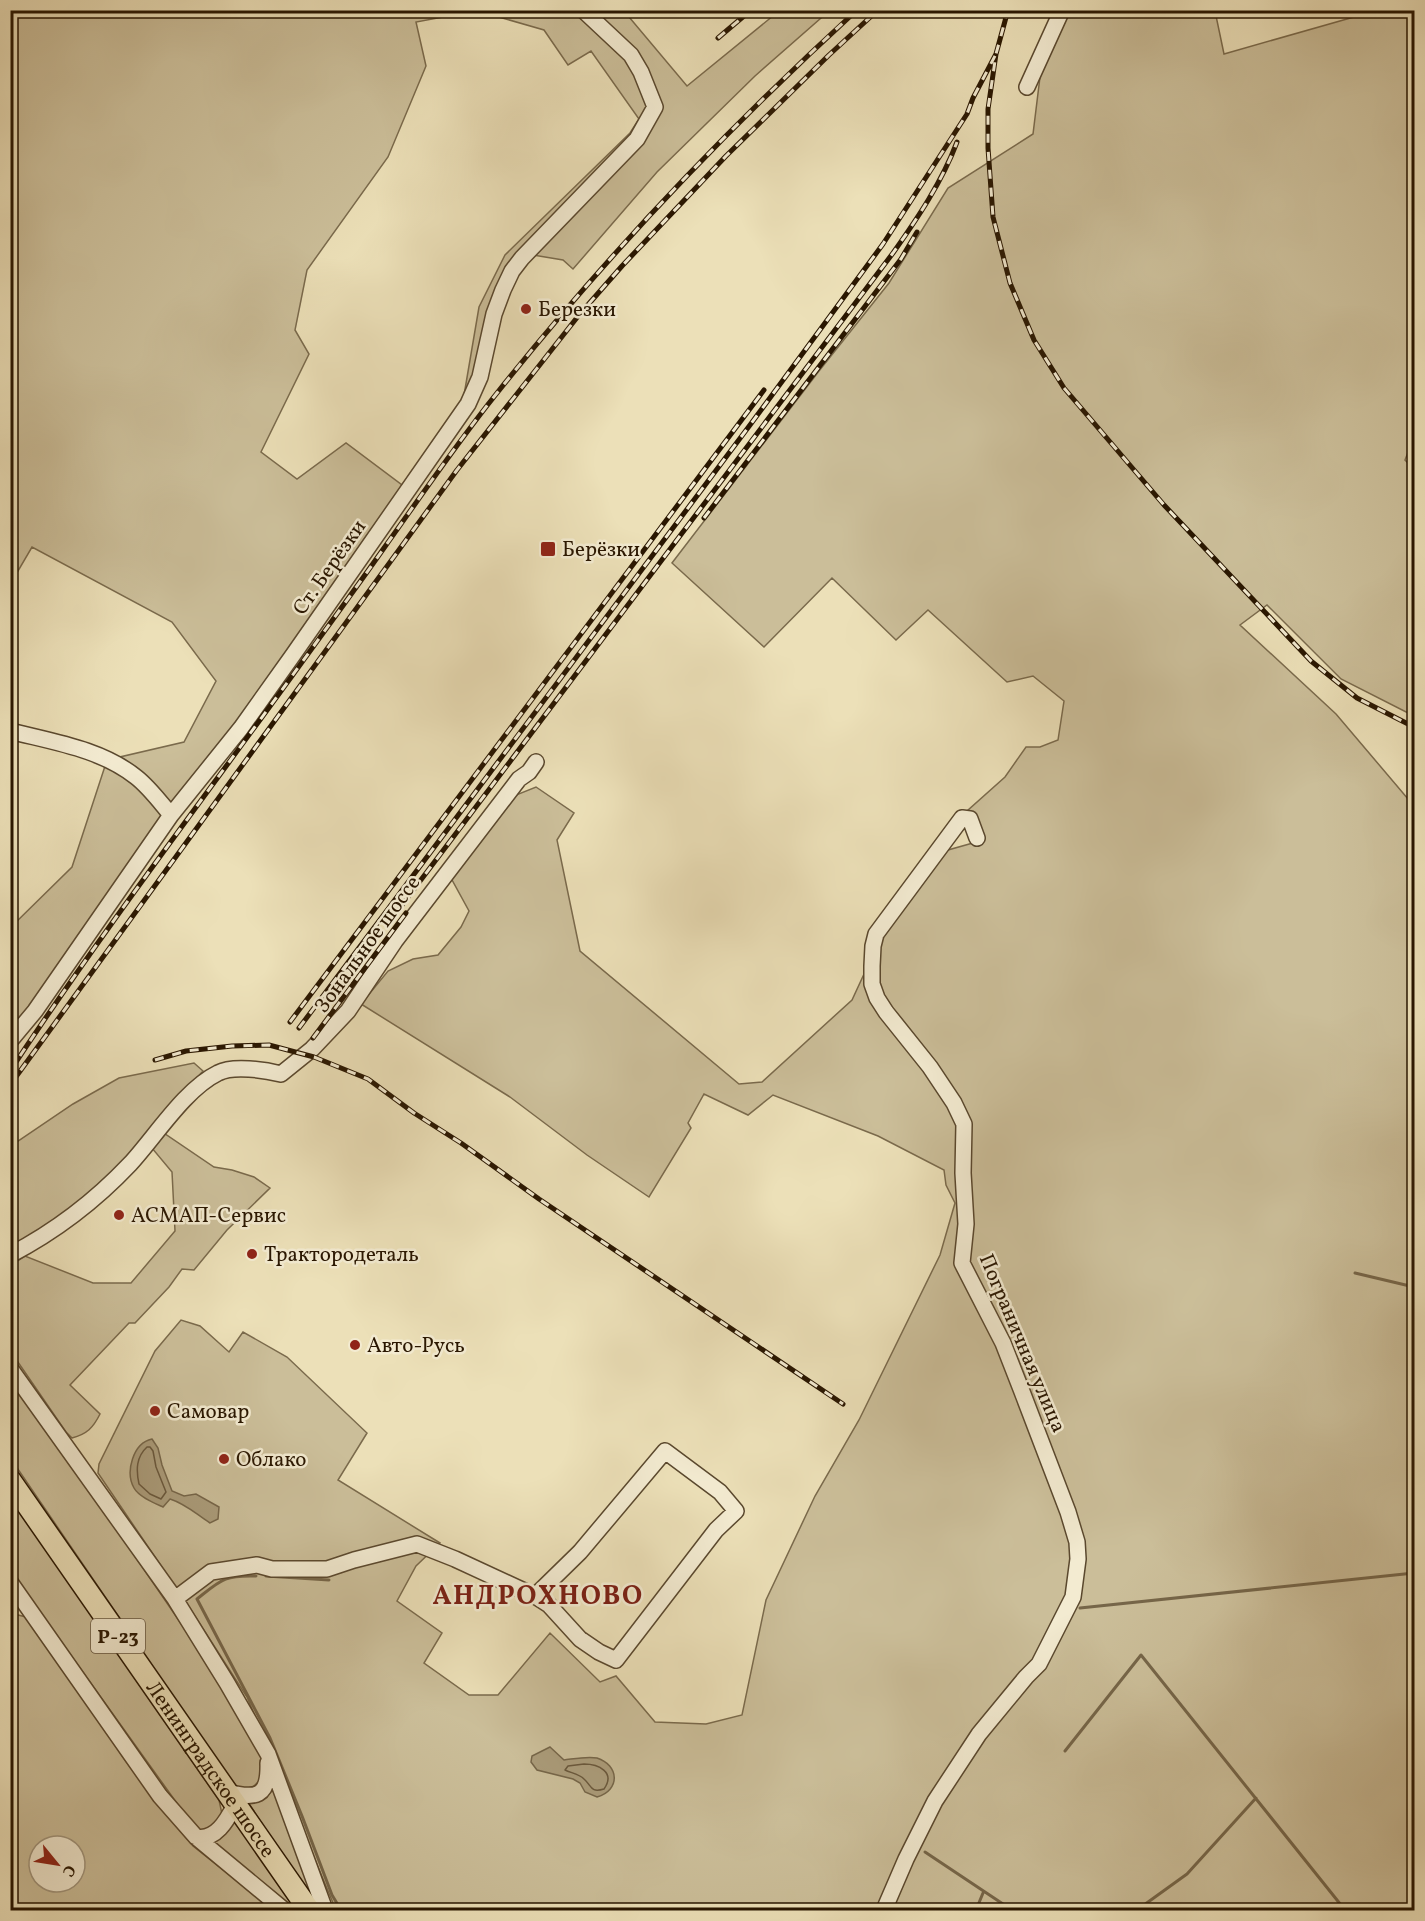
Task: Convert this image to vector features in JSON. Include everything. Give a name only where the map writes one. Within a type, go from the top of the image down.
[{"type":"highway","name":"Ленинградское шоссе","points":[[10,1480],[309,1911]]},
{"type":"street","name":"Ст. Берёзки","points":[[10,1041],[35,1011],[171,814],[241,728],[468,404],[480,377],[494,314],[503,290],[522,258],[637,139],[655,107],[641,72],[631,55],[583,10]]},
{"type":"street","points":[[1027,87],[1062,10]]},
{"type":"street","points":[[10,731],[84,750],[109,760],[138,778],[171,814]]},
{"type":"street","name":"Зональное шоссе","points":[[10,1255],[28,1246],[91,1201],[130,1164],[177,1107],[209,1078],[221,1071],[235,1070],[265,1070],[281,1074],[312,1049],[348,1011],[395,941],[519,779],[529,772],[536,762]]},
{"type":"street","name":"Пограничная улица","points":[[884,1911],[906,1859],[935,1801],[979,1734],[1043,1655],[1073,1597],[1078,1559],[1077,1542],[1068,1512],[1022,1389],[1003,1343],[962,1263],[966,1224],[963,1173],[964,1124],[954,1103],[930,1067],[886,1012],[872,984],[873,946],[876,934],[962,818],[970,819],[976,838]]},
{"type":"street","points":[[11,1371],[175,1599],[227,1683],[268,1754],[325,1911]]},
{"type":"street","points":[[175,1599],[211,1572],[257,1565],[272,1569],[327,1569],[417,1544],[534,1596],[549,1605],[580,1639],[616,1660],[716,1530],[736,1511],[720,1492],[665,1451],[580,1552],[534,1596]]},
{"type":"street","points":[[10,1582],[160,1796],[196,1837],[284,1911]]},
{"type":"street","points":[[196,1837],[214,1834],[226,1822],[231,1799],[256,1794],[263,1789],[268,1780],[268,1754]]},
{"type":"shaded area","points":[[11,11],[475,11],[416,22],[426,66],[388,157],[307,270],[295,330],[309,354],[261,452],[297,479],[346,443],[406,488],[219,747],[160,818],[11,1030],[11,927],[72,867],[107,760],[184,742],[216,681],[172,622],[32,547],[11,583]]},
{"type":"shaded area","points":[[478,11],[624,11],[687,86],[779,11],[829,11],[755,76],[657,172],[573,269],[563,260],[521,253],[477,376],[462,407],[479,307],[505,255],[630,133],[639,119],[591,51],[568,65],[544,30]]},
{"type":"shaded area","points":[[1070,11],[1215,11],[1224,54],[1375,11],[1414,11],[1414,437],[1405,460],[1414,469],[1414,716],[1341,679],[1267,605],[1240,625],[1336,714],[1414,806],[1414,1910],[336,1910],[247,1697],[98,1473],[99,1464],[155,1351],[181,1320],[200,1326],[229,1352],[243,1332],[287,1357],[367,1433],[338,1480],[440,1543],[416,1566],[397,1601],[442,1633],[424,1663],[469,1695],[498,1695],[550,1633],[600,1682],[616,1676],[655,1722],[706,1724],[742,1715],[766,1600],[815,1496],[859,1420],[940,1255],[955,1203],[946,1185],[944,1170],[878,1136],[773,1095],[748,1115],[704,1094],[688,1123],[691,1128],[649,1197],[587,1155],[510,1097],[361,1004],[388,971],[413,959],[438,955],[461,927],[469,911],[451,878],[511,797],[536,787],[574,813],[557,840],[580,951],[739,1084],[762,1082],[852,1000],[876,948],[941,852],[980,841],[967,811],[1005,777],[1026,747],[1040,747],[1058,740],[1064,701],[1033,676],[1007,682],[928,610],[896,640],[832,578],[764,647],[672,563],[889,283],[948,188],[1033,134],[1040,77]]},
{"type":"shaded area","points":[[194,1063],[203,1071],[177,1100],[158,1129],[214,1167],[254,1177],[270,1188],[227,1230],[194,1270],[182,1269],[169,1287],[135,1323],[129,1323],[70,1385],[100,1414],[89,1430],[72,1438],[11,1352],[11,1265],[25,1256],[93,1283],[131,1283],[175,1231],[172,1172],[147,1142],[89,1199],[11,1248],[11,1146],[73,1104],[119,1078]]},
{"type":"shaded area","points":[[10,1390],[21,1392],[29,1401],[197,1647],[244,1724],[261,1757],[263,1767],[260,1780],[251,1789],[237,1787],[231,1781],[11,1459]]},
{"type":"shaded area","points":[[10,1498],[219,1800],[222,1814],[219,1824],[203,1832],[194,1827],[11,1572]]},
{"type":"shaded area","points":[[10,1613],[26,1617],[125,1760],[193,1846],[274,1910],[11,1910]]},
{"type":"shaded area","points":[[275,1786],[319,1901],[314,1904],[248,1802],[264,1798]]},
{"type":"shaded area","points":[[234,1820],[294,1906],[290,1907],[207,1841],[223,1836]]},
{"type":"water","points":[[152,1439],[158,1448],[172,1491],[184,1496],[196,1494],[219,1507],[218,1519],[210,1523],[186,1506],[170,1499],[163,1507],[136,1491],[130,1474],[132,1459],[140,1446]]},
{"type":"water","points":[[550,1747],[564,1760],[593,1757],[604,1761],[613,1772],[614,1778],[610,1789],[597,1797],[585,1792],[580,1783],[573,1779],[537,1770],[531,1762],[532,1756]]},
{"type":"waterway","points":[[1355,1273],[1414,1287]]},
{"type":"waterway","points":[[1080,1608],[1414,1573]]},
{"type":"waterway","points":[[256,1576],[237,1576],[223,1580],[197,1599],[270,1738],[332,1895],[341,1910]]},
{"type":"waterway","points":[[266,1576],[329,1580]]},
{"type":"waterway","points":[[1065,1751],[1141,1655],[1345,1910]]},
{"type":"waterway","points":[[1137,1910],[1187,1874],[1256,1798]]},
{"type":"waterway","points":[[925,1852],[1012,1910]]},
{"type":"waterway","points":[[976,1910],[983,1893]]},
{"type":"railway","points":[[718,38],[751,10]]},
{"type":"railway","points":[[10,1071],[113,921],[453,450],[497,393],[581,292],[669,195],[761,101],[857,10]]},
{"type":"railway","points":[[10,1085],[457,470],[579,315],[726,156],[878,10]]},
{"type":"railway","points":[[1008,10],[996,54],[988,109],[988,148],[993,217],[1010,283],[1034,340],[1064,388],[1164,505],[1311,661],[1357,698],[1414,727]]},
{"type":"railway","points":[[299,1028],[883,244],[967,114],[996,54]]},
{"type":"railway","points":[[393,917],[893,253],[936,186],[957,142]]},
{"type":"railway","points":[[704,518],[901,259],[917,232]]},
{"type":"railway","points":[[290,1022],[764,390]]},
{"type":"railway","points":[[313,1038],[406,913]]},
{"type":"railway","points":[[155,1060],[186,1051],[269,1045],[314,1057],[368,1079],[539,1199],[843,1404]]},
{"type":"place","name":"Березки","points":[[526,309]]},
{"type":"place","name":"Берёзки","points":[[548,549]]},
{"type":"place","name":"АСМАП-Сервис","points":[[119,1215]]},
{"type":"place","name":"Трактородеталь","points":[[252,1254]]},
{"type":"place","name":"Авто-Русь","points":[[355,1345]]},
{"type":"place","name":"Самовар","points":[[155,1411]]},
{"type":"place","name":"Облако","points":[[224,1459]]},
{"type":"district","name":"АНДРОХНОВО","points":[[538,1595]]}]
